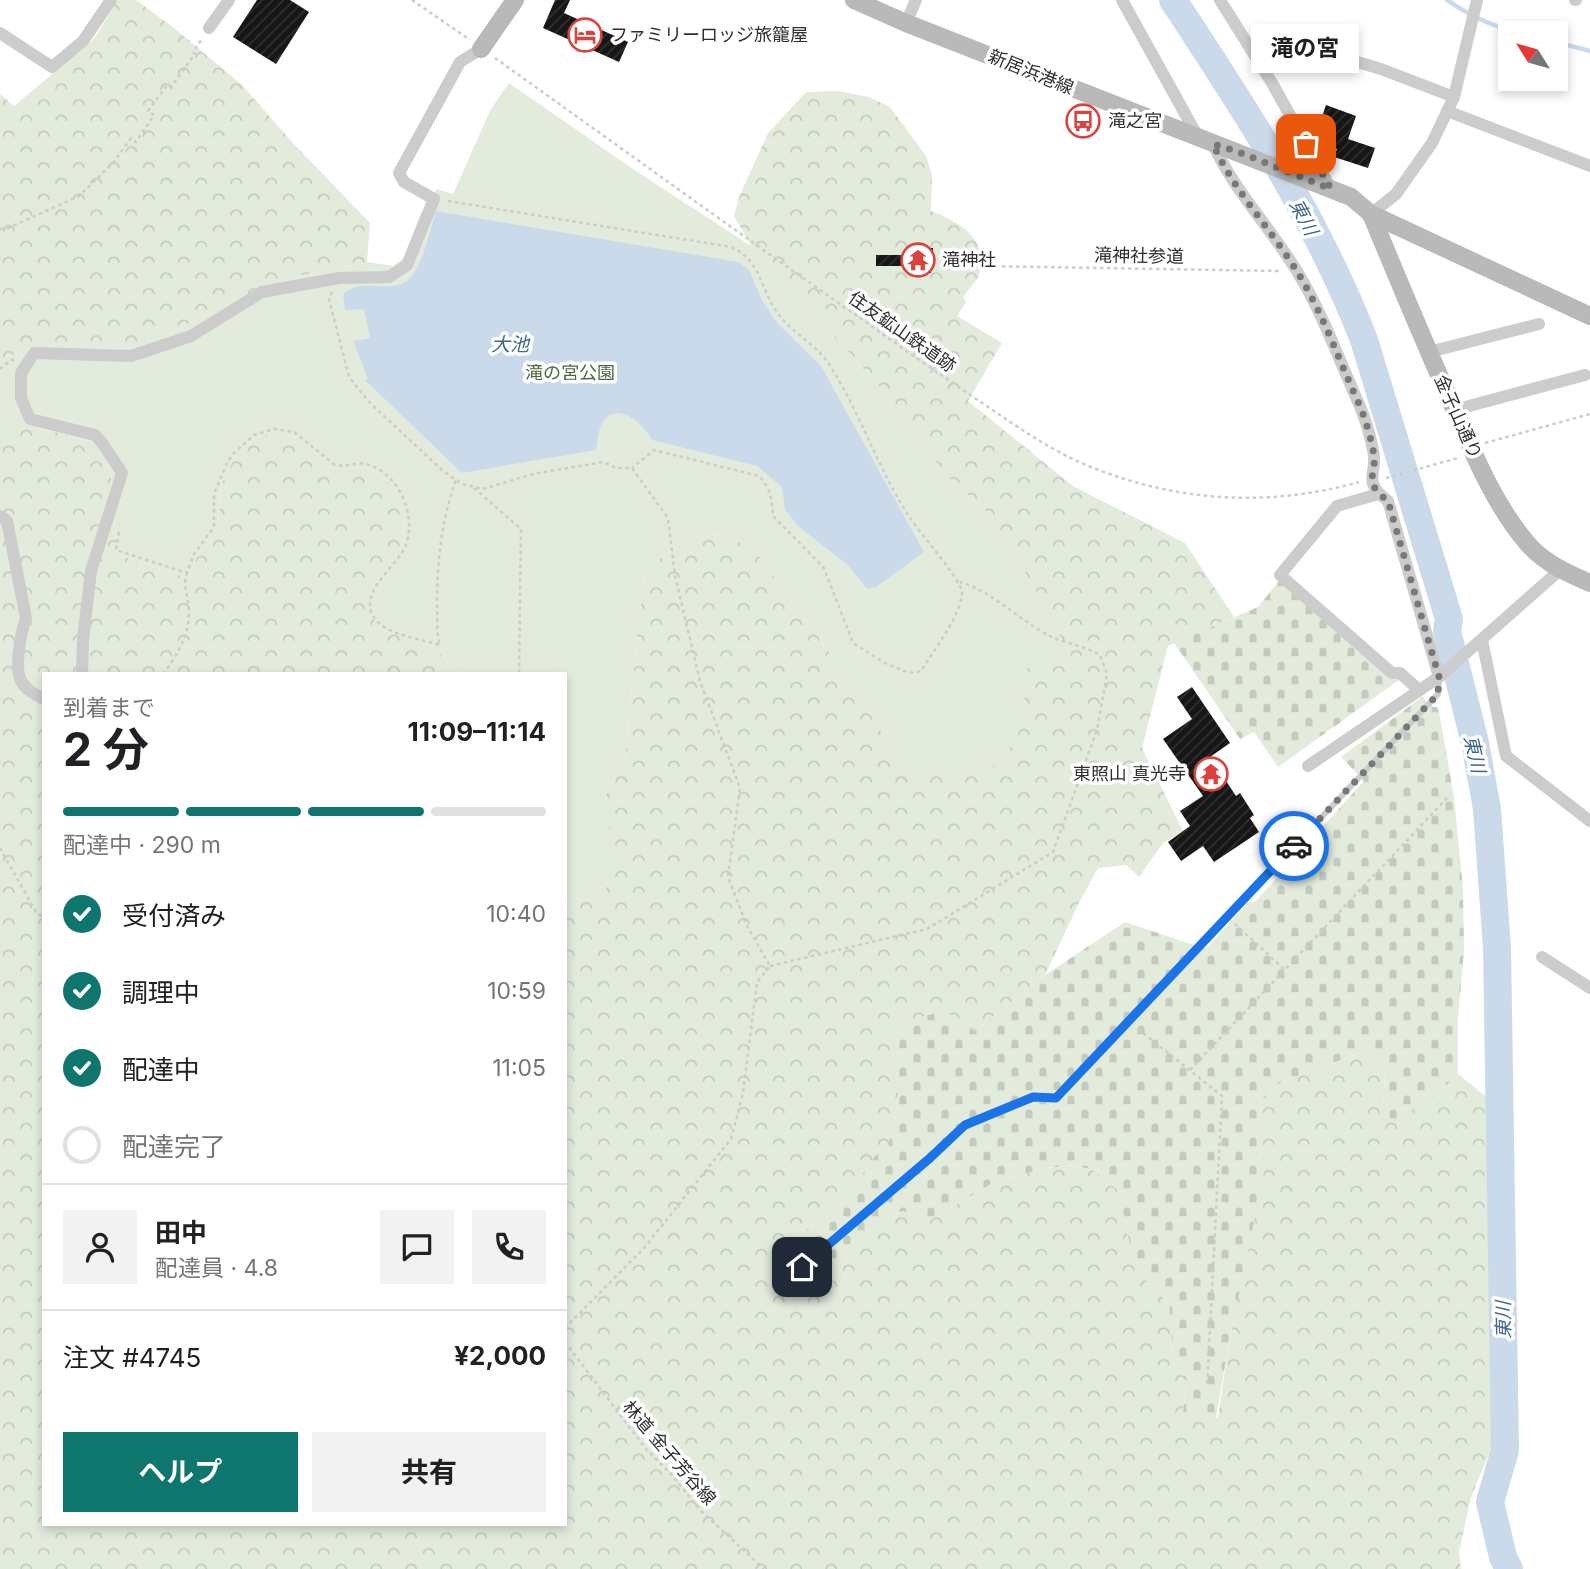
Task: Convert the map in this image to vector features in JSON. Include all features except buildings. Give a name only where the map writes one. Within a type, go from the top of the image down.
[{"type":"main road","points":[[481,48],[515,0]]},
{"type":"main road","name":"新居浜港線","points":[[854,0],[1206,142],[1236,151],[1351,197],[1371,214],[1590,316]]},
{"type":"main road","name":"金子山通り","points":[[1371,214],[1454,410],[1504,510],[1528,544],[1560,570],[1590,583]]},
{"type":"street","points":[[0,33],[52,67],[83,41],[111,0]]},
{"type":"street","points":[[209,28],[229,0]]},
{"type":"street","points":[[906,23],[916,0]]},
{"type":"street","points":[[1122,0],[1206,142],[1297,271],[1315,302],[1360,407],[1374,453],[1378,494]]},
{"type":"street","points":[[1222,1],[1272,83],[1331,189]]},
{"type":"street","points":[[1371,214],[1396,194],[1432,143],[1454,97],[1476,3]]},
{"type":"street","points":[[82,672],[90,571],[122,473],[95,435],[30,419],[21,398],[21,373],[34,353],[131,356],[191,335],[262,292],[339,278],[389,277],[407,265],[434,199],[404,182],[399,173],[460,62],[481,48]]},
{"type":"street","points":[[1343,58],[1381,69],[1454,97]]},
{"type":"street","points":[[1447,111],[1590,166]]},
{"type":"street","points":[[1429,352],[1539,324]]},
{"type":"street","points":[[1454,410],[1585,375]]},
{"type":"street","points":[[1378,494],[1388,501],[1440,676]]},
{"type":"street","points":[[1378,494],[1338,506],[1280,575],[1392,673],[1400,673],[1419,691]]},
{"type":"street","points":[[0,516],[7,521],[26,618],[21,631],[18,668],[21,681],[32,693],[42,698]]},
{"type":"street","points":[[1308,766],[1440,676],[1560,570]]},
{"type":"street","points":[[1479,642],[1506,756],[1590,821]]},
{"type":"street","points":[[1542,957],[1590,988]]},
{"type":"lane","points":[[802,1267],[965,1125],[1033,1097],[1056,1098],[1438,694],[1440,676]]},
{"type":"path","name":"住友鉱山鉄道跡","points":[[412,0],[932,369],[1058,453],[1097,470],[1159,489],[1212,497],[1270,499],[1327,491],[1441,462]]},
{"type":"path","points":[[0,229],[8,228],[79,196],[114,162],[131,138],[135,142],[155,115],[148,111],[167,85],[171,87],[183,72],[209,28]]},
{"type":"path","points":[[434,199],[630,229],[731,247],[740,251],[754,265],[779,315],[830,365],[909,516],[938,557],[960,582],[974,586],[1021,620],[1054,638],[1100,655],[1107,674],[1097,730],[1053,852],[927,929],[770,966],[757,982],[743,1093],[731,1139],[644,1248],[567,1326]]},
{"type":"path","name":"滝神社参道","points":[[981,266],[1297,271]]},
{"type":"path","points":[[328,299],[349,377],[370,403],[456,480],[483,489],[533,474],[604,462],[616,468],[632,468],[654,450],[759,476],[772,498],[773,516],[824,568],[853,643],[885,663],[904,671],[921,671],[962,599],[960,582]]},
{"type":"path","points":[[1472,450],[1483,444],[1590,414]]},
{"type":"path","points":[[164,672],[178,652],[185,635],[189,613],[185,581],[194,554],[214,527],[214,494],[233,454],[260,432],[280,429],[294,432],[335,465],[367,464],[387,475],[398,487],[408,515],[409,530],[405,547],[370,597],[371,607],[374,618],[389,630],[440,645],[437,569],[444,523],[456,480]]},
{"type":"path","points":[[632,468],[668,518],[676,576],[700,681],[740,788],[728,877],[747,926],[770,966]]},
{"type":"path","points":[[472,486],[521,529],[519,672]]},
{"type":"path","points":[[111,507],[120,524],[116,550],[187,573]]},
{"type":"path","points":[[1190,1070],[1448,797]]},
{"type":"path","points":[[0,848],[36,912],[42,916]]},
{"type":"path","points":[[1227,917],[1285,970]]},
{"type":"path","points":[[1128,1021],[1222,1096],[1207,1387]]},
{"type":"path","name":"林道 金子芳谷線","points":[[567,1345],[646,1449],[671,1474],[701,1511],[765,1569]]},
{"type":"green space","points":[[118,0],[136,0],[242,85],[370,223],[367,262],[303,275],[237,298],[145,346],[107,350],[29,349],[25,355],[11,355],[0,364],[0,94],[14,106],[94,39]]},
{"type":"green space","name":"滝の宮公園","points":[[509,83],[751,246],[907,417],[941,471],[989,514],[1013,550],[1075,664],[1025,669],[1022,693],[1029,713],[1003,762],[963,778],[905,768],[833,657],[754,549],[728,537],[699,532],[646,568],[625,760],[605,797],[614,867],[601,901],[567,897],[567,672],[457,672],[434,647],[380,629],[368,611],[369,593],[403,544],[404,516],[393,485],[367,467],[348,470],[330,467],[300,438],[263,434],[238,451],[222,483],[217,534],[197,556],[190,579],[119,555],[115,528],[107,504],[111,471],[93,442],[22,423],[0,423],[0,364],[11,355],[25,355],[34,347],[107,350],[145,346],[237,298],[303,275],[367,262],[393,266],[403,259],[421,213],[437,189],[453,194],[491,109]]},
{"type":"green space","points":[[838,91],[869,97],[890,107],[926,156],[932,174],[931,211],[961,226],[976,242],[981,262],[978,277],[963,297],[966,302],[957,316],[1002,343],[968,401],[1073,486],[1185,543],[1234,617],[1168,646],[1142,748],[1183,831],[1163,843],[1139,877],[1126,865],[1098,868],[1045,975],[975,1031],[962,1027],[892,1049],[898,1101],[888,1148],[875,1156],[838,1209],[806,1230],[782,1275],[787,1286],[799,1295],[854,1241],[902,1211],[930,1220],[996,1181],[1047,1168],[1074,1165],[1093,1170],[1118,1190],[1130,1245],[1148,1283],[1169,1303],[1174,1369],[1187,1380],[1183,1412],[1218,1418],[1228,1348],[1265,1163],[1258,1148],[1256,1134],[1262,1101],[1281,1082],[1365,1051],[1385,1073],[1383,1107],[1437,1094],[1458,1074],[1494,1103],[1494,1442],[1471,1497],[1459,1552],[1461,1569],[0,1569],[0,423],[22,423],[93,442],[108,463],[112,479],[107,504],[115,528],[119,555],[190,579],[197,556],[217,534],[222,483],[238,451],[263,434],[300,438],[330,467],[348,470],[367,467],[393,485],[404,516],[403,544],[369,593],[380,629],[434,647],[457,672],[42,672],[42,1526],[567,1526],[567,897],[601,901],[613,867],[605,797],[625,760],[646,568],[699,532],[728,537],[754,549],[833,657],[905,768],[1029,713],[1022,693],[1025,668],[1075,664],[1013,550],[989,514],[941,471],[907,417],[751,246],[734,216],[739,197],[768,133],[806,92]]},
{"type":"green space","points":[[1279,581],[1402,678],[1278,767],[1254,732],[1240,739],[1174,643],[1258,607]]},
{"type":"green space","points":[[1422,697],[1433,707],[1437,707],[1439,712],[1454,797],[1463,889],[1464,951],[1458,1017],[1458,1074],[1437,1094],[1393,1122],[1383,1107],[1385,1073],[1365,1051],[1281,1082],[1262,1101],[1256,1134],[1258,1148],[1266,1163],[1216,1418],[1183,1413],[1187,1381],[1174,1369],[1169,1303],[1148,1283],[1130,1245],[1118,1190],[1093,1170],[1074,1165],[1047,1168],[996,1181],[930,1220],[902,1211],[854,1241],[799,1295],[787,1286],[782,1274],[796,1253],[806,1230],[838,1209],[875,1156],[888,1148],[898,1101],[892,1049],[896,1022],[947,1011],[962,1027],[975,1031],[1045,975],[1125,922],[1206,949],[1248,903],[1256,901],[1364,781],[1341,757]]},
{"type":"water","name":"大池","points":[[436,211],[738,262],[749,270],[762,300],[777,323],[821,366],[924,552],[876,587],[867,589],[848,565],[799,527],[785,510],[782,487],[757,466],[652,440],[637,422],[623,414],[616,413],[603,422],[596,450],[462,473],[365,380],[368,379],[353,341],[370,338],[364,309],[345,310],[343,295],[350,289],[394,286],[410,278],[422,256]]},
{"type":"waterway","name":"東川","points":[[1173,0],[1278,165],[1345,295],[1364,340],[1449,619],[1447,631],[1475,743],[1487,809],[1497,948],[1505,1450],[1490,1502],[1503,1557],[1509,1569]]},
{"type":"waterway","points":[[1447,0],[1498,27]]},
{"type":"waterway","points":[[1568,45],[1590,51]]},
{"type":"way so far","points":[[1294,846],[1438,694],[1439,677],[1388,501],[1377,493],[1371,478],[1374,453],[1360,407],[1315,302],[1267,227],[1224,169],[1213,144],[1331,189],[1306,144]]},
{"type":"place","name":"ファミリーロッジ旅籠屋","points":[[585,35]]},
{"type":"place","name":"滝之宮","points":[[1083,121]]},
{"type":"place","name":"滝の宮","points":[[1306,144]]},
{"type":"place","name":"滝神社","points":[[918,260]]},
{"type":"place","name":"東照山 真光寺","points":[[1211,774]]},
{"type":"route","points":[[802,1267],[965,1125],[1033,1097],[1056,1098],[1294,846]]}]
